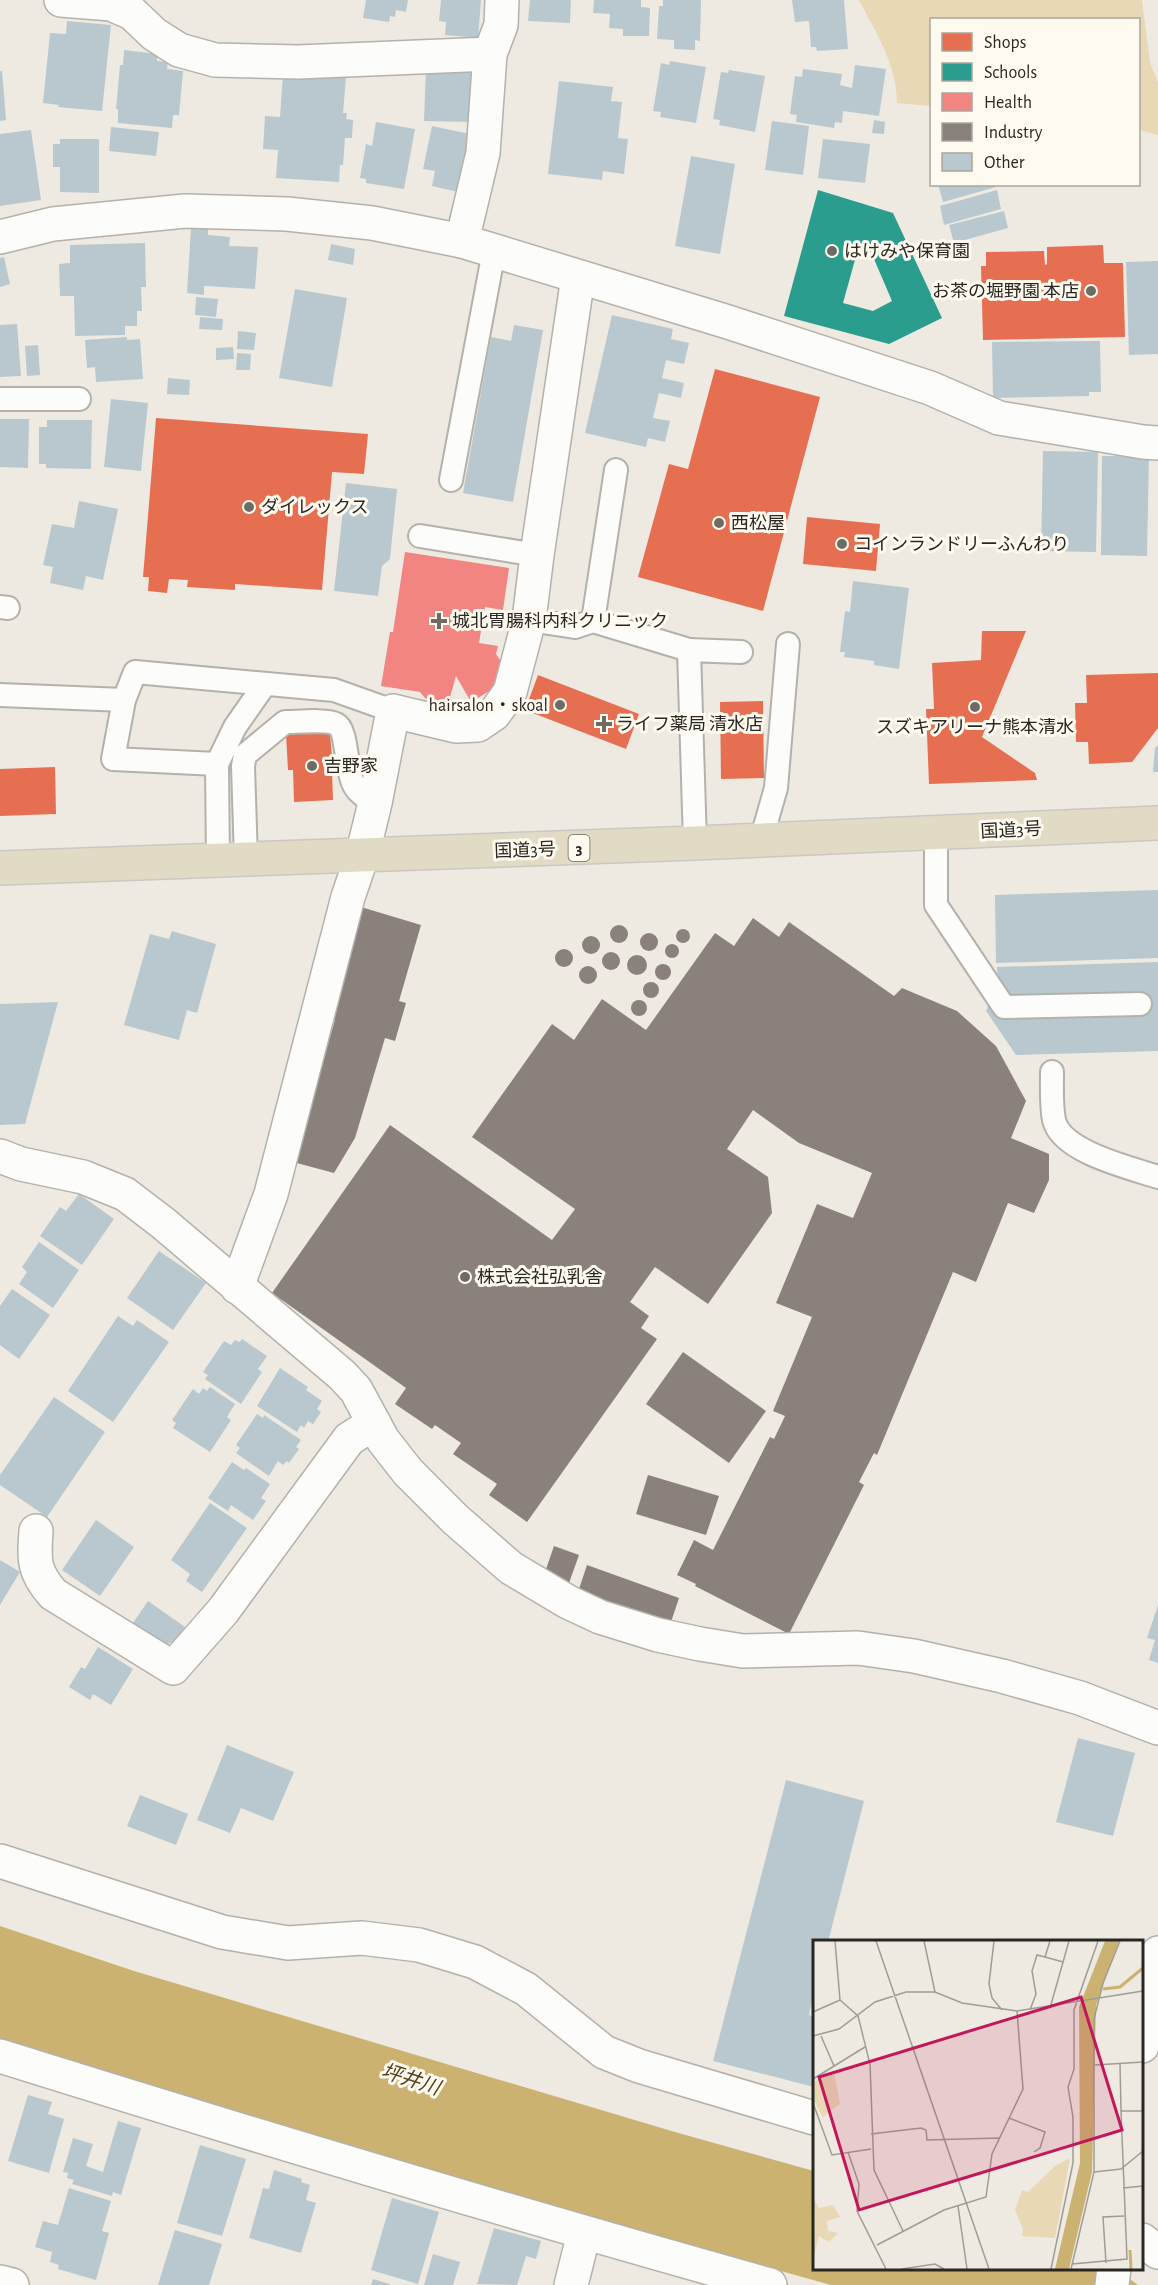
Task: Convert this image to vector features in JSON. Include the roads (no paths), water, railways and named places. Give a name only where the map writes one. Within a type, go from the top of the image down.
[{"type":"highway","name":"国道3号","points":[[0,868],[936,834],[1158,823]]},
{"type":"street","points":[[61,0],[136,7],[154,34],[179,50],[215,60],[298,62],[490,54]]},
{"type":"street","points":[[462,241],[483,153],[490,54],[501,24],[502,0]]},
{"type":"street","points":[[0,237],[53,224],[185,211],[287,214],[372,223],[462,241],[728,322],[930,388],[999,418],[1158,443]]},
{"type":"street","points":[[237,1287],[271,1194],[348,897],[362,856],[393,711],[456,726],[478,725],[494,714],[510,692],[529,620],[578,277]]},
{"type":"street","points":[[0,1156],[21,1164],[83,1177],[125,1194],[163,1223],[356,1390],[383,1440],[408,1472],[455,1519],[511,1568],[568,1602],[600,1617],[658,1635],[743,1651],[858,1648],[914,1656],[1002,1676],[1069,1695],[1158,1728]]},
{"type":"street","points":[[36,1531],[34,1562],[41,1580],[53,1594],[173,1668],[223,1611],[349,1439],[374,1423]]},
{"type":"street","points":[[0,1862],[222,1932],[288,1943],[362,1938],[419,1945],[475,1962],[526,1989],[603,2052],[639,2066],[813,2118]]},
{"type":"street","points":[[1143,2043],[1152,2013],[1158,1953]]},
{"type":"street","points":[[0,2056],[187,2115],[584,2233],[770,2285]]},
{"type":"street","points":[[571,2285],[584,2233]]},
{"type":"street","points":[[1143,2241],[1158,2252]]},
{"type":"street","points":[[1112,2285],[1114,2270]]},
{"type":"street","points":[[0,2282],[12,2285]]},
{"type":"lane","points":[[451,480],[494,251]]},
{"type":"lane","points":[[0,399],[79,399]]},
{"type":"lane","points":[[593,621],[615,471]]},
{"type":"lane","points":[[420,536],[537,555]]},
{"type":"lane","points":[[529,620],[575,627],[593,621],[689,650],[741,652]]},
{"type":"lane","points":[[761,840],[776,788],[788,644]]},
{"type":"lane","points":[[689,650],[695,843]]},
{"type":"lane","points":[[217,764],[113,759],[124,700],[135,672],[334,690],[393,711]]},
{"type":"lane","points":[[232,860],[217,764],[235,727],[265,684]]},
{"type":"lane","points":[[0,695],[124,700]]},
{"type":"lane","points":[[232,860],[245,754],[285,722],[334,723],[342,728],[345,736],[345,754],[354,786],[375,803]]},
{"type":"lane","points":[[936,834],[936,905],[1004,1007],[1140,1005]]},
{"type":"lane","points":[[1052,1072],[1054,1122],[1063,1136],[1088,1153],[1158,1177]]},
{"type":"water","name":"坪井川","points":[[0,1926],[134,1971],[813,2171],[813,2270],[1118,2270],[1138,2285],[831,2285],[417,2170],[0,2041]]},
{"type":"place","name":"はけみや保育園","points":[[832,251]]},
{"type":"place","name":"お茶の堀野園 本店","points":[[1091,291]]},
{"type":"place","name":"ダイレックス","points":[[249,507]]},
{"type":"place","name":"西松屋","points":[[719,523]]},
{"type":"place","name":"コインランドリーふんわり","points":[[842,544]]},
{"type":"place","name":"城北胃腸科内科クリニック","points":[[439,621]]},
{"type":"place","name":"hairsalon・skoal","points":[[560,705]]},
{"type":"place","name":"スズキアリーナ熊本清水","points":[[975,707]]},
{"type":"place","name":"ライフ薬局 清水店","points":[[604,724]]},
{"type":"place","name":"吉野家","points":[[312,766]]},
{"type":"place","name":"株式会社弘乳舎","points":[[465,1277]]}]
